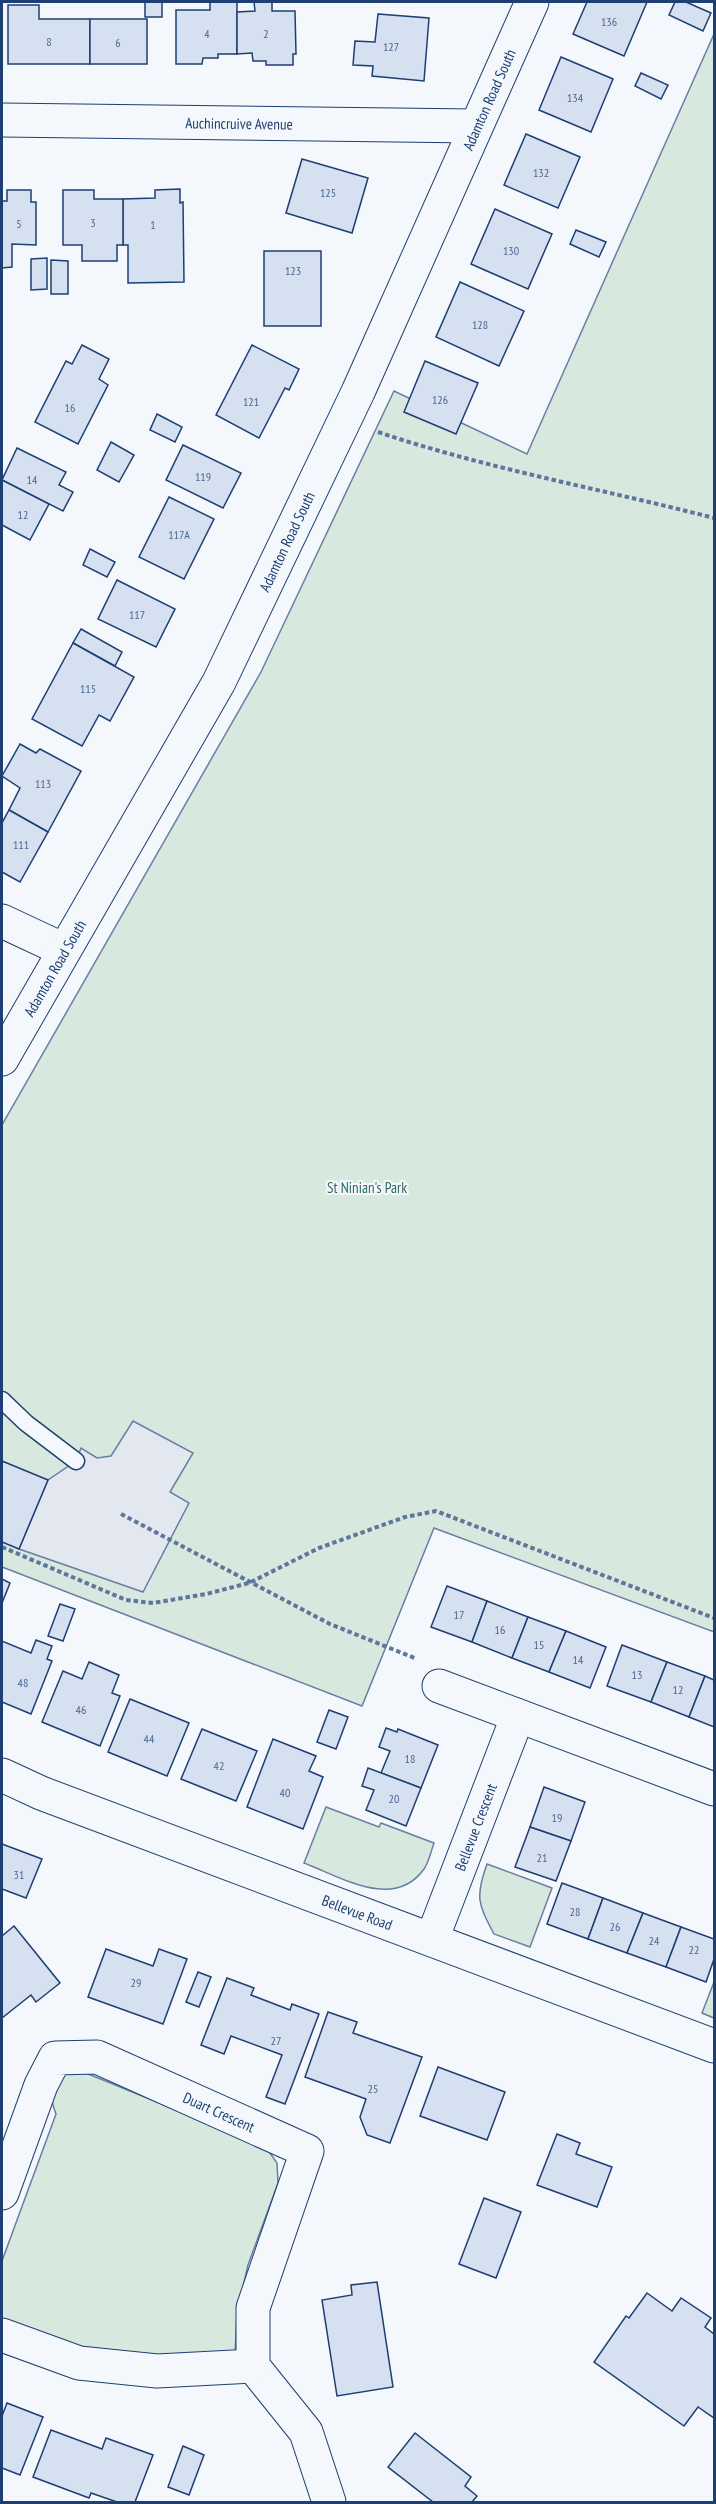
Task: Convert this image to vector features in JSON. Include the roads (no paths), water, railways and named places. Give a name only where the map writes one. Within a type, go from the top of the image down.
[{"type":"street","name":"Adamton Road South","points":[[2,1059],[219,682],[344,421],[532,2]]},
{"type":"street","name":"Auchincruive Avenue","points":[[2,120],[475,126]]},
{"type":"street","points":[[2,921],[64,950]]},
{"type":"street","points":[[439,1686],[714,1789]]},
{"type":"street","name":"Bellevue Crescent","points":[[432,1939],[512,1731],[516,1715]]},
{"type":"street","name":"Bellevue Road","points":[[2,1775],[41,1793],[714,2046]]},
{"type":"street","name":"Duart Crescent","points":[[2,2193],[41,2085],[55,2058],[97,2057],[307,2151],[253,2308],[253,2366]]},
{"type":"street","points":[[2,2335],[79,2363],[156,2371],[253,2366],[306,2432],[329,2502]]},
{"type":"lane","points":[[2,1400],[26,1424],[76,1461]]},
{"type":"park label","name":"St Ninian's Park","points":[[367,1187]]}]
